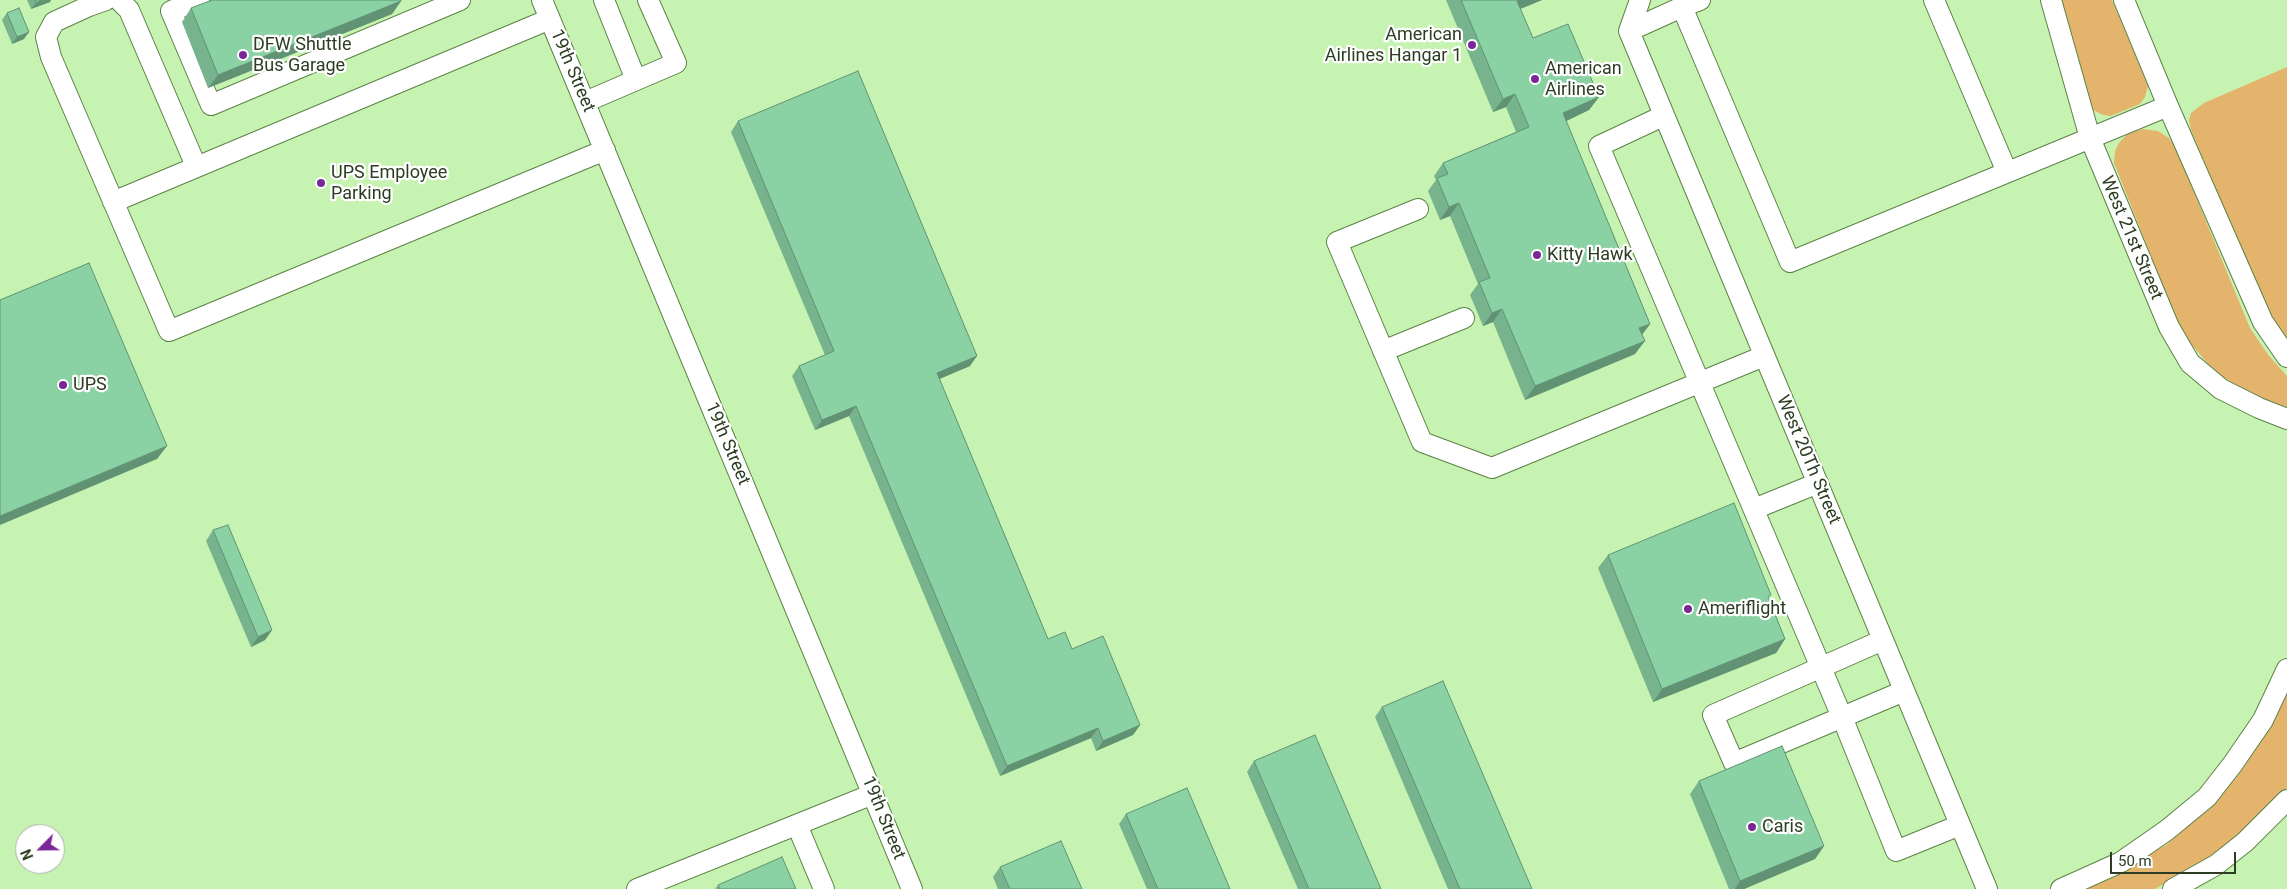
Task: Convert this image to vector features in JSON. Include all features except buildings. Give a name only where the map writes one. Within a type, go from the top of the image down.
[{"type":"street","points":[[106,0],[54,22],[46,37],[51,57],[169,331],[605,150]]},
{"type":"street","points":[[119,0],[129,10],[196,166]]},
{"type":"street","points":[[199,0],[171,11],[211,106],[460,0]]},
{"type":"street","name":"19th Street","points":[[542,0],[912,889]]},
{"type":"street","points":[[604,0],[636,80]]},
{"type":"street","points":[[585,102],[676,63],[648,0]]},
{"type":"street","points":[[1628,31],[1640,0]]},
{"type":"street","points":[[1934,0],[2007,172]]},
{"type":"street","name":"West 21st Street","points":[[2051,0],[2090,138],[2169,327],[2190,363],[2221,389],[2259,408],[2287,419]]},
{"type":"street","points":[[2124,0],[2168,106],[2263,322],[2287,357]]},
{"type":"street","points":[[1628,31],[1691,4],[1790,262],[2168,106]]},
{"type":"street","points":[[114,202],[550,19]]},
{"type":"street","name":"West 20Th Street","points":[[1628,31],[1987,889]]},
{"type":"street","points":[[1663,116],[1599,146],[1821,667],[1896,851],[1960,825]]},
{"type":"street","points":[[1418,209],[1338,242],[1422,442],[1492,468],[1700,384],[1764,356]]},
{"type":"street","points":[[1383,351],[1464,318]]},
{"type":"street","points":[[1754,509],[1818,483]]},
{"type":"street","points":[[1883,640],[1713,714],[1734,763],[1904,691]]},
{"type":"street","points":[[2061,889],[2121,862],[2167,830],[2207,797],[2263,720],[2287,670]]},
{"type":"street","points":[[637,889],[665,884],[797,825],[873,794]]},
{"type":"street","points":[[2173,889],[2216,865],[2238,848],[2287,800]]},
{"type":"street","points":[[797,825],[824,889]]},
{"type":"shaded area","points":[[2061,0],[2112,0],[2148,86],[2145,97],[2140,104],[2111,116],[2103,115],[2091,109]]},
{"type":"shaded area","points":[[2287,67],[2287,344],[2259,292],[2191,130],[2189,120],[2191,113],[2204,103]]},
{"type":"shaded area","points":[[2143,129],[2158,131],[2169,138],[2175,146],[2250,328],[2269,356],[2287,376],[2287,410],[2247,393],[2214,371],[2187,339],[2177,321],[2114,163],[2115,151],[2119,143],[2127,134]]},
{"type":"shaded area","points":[[2287,685],[2287,788],[2264,813],[2213,856],[2155,889],[2087,889],[2166,845],[2202,813],[2236,778],[2265,736]]},
{"type":"place","name":"American Airlines Hangar 1","points":[[1472,45]]},
{"type":"place","name":"DFW Shuttle Bus Garage","points":[[243,55]]},
{"type":"place","name":"American Airlines","points":[[1535,79]]},
{"type":"place","name":"UPS Employee Parking","points":[[321,183]]},
{"type":"place","name":"Kitty Hawk","points":[[1537,255]]},
{"type":"place","name":"UPS","points":[[63,385]]},
{"type":"place","name":"Ameriflight","points":[[1688,609]]},
{"type":"place","name":"Caris","points":[[1752,827]]}]
